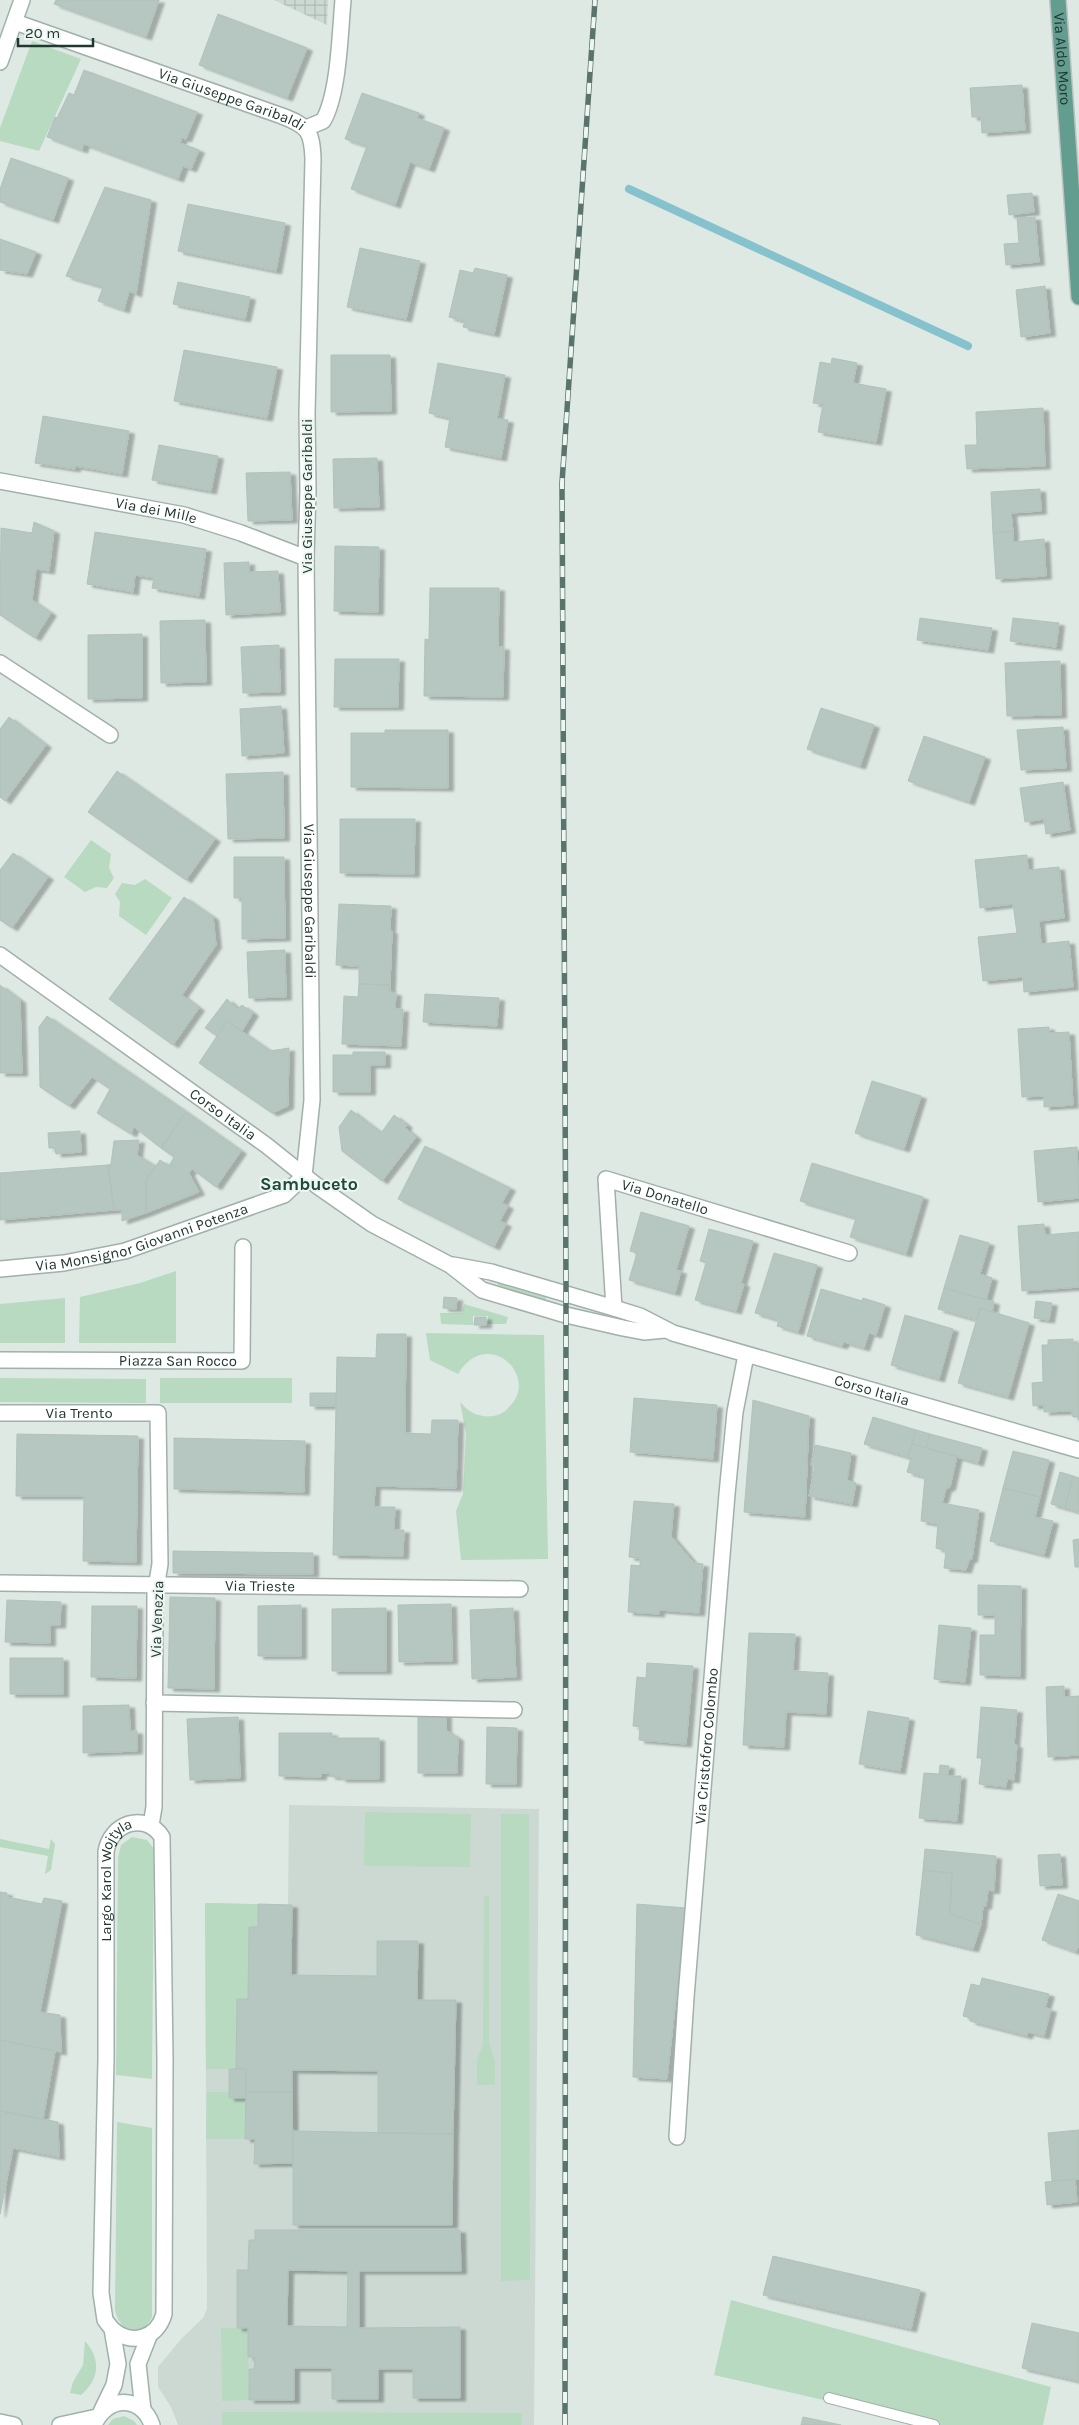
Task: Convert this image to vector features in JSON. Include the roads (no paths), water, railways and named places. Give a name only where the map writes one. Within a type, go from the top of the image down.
[{"type":"main road","name":"Via Aldo Moro","points":[[1059,0],[1079,297]]},
{"type":"street","points":[[0,62],[22,0]]},
{"type":"street","points":[[306,128],[323,121],[329,108],[337,62],[342,0]]},
{"type":"street","name":"Via Giuseppe Garibaldi","points":[[14,22],[282,116],[306,128],[311,138],[313,159],[307,414],[308,490],[306,558],[312,1100],[304,1176]]},
{"type":"street","name":"Via dei Mille","points":[[0,481],[184,515],[241,533],[306,558]]},
{"type":"street","points":[[0,663],[110,735]]},
{"type":"street","name":"Corso Italia","points":[[0,956],[266,1145],[304,1176],[372,1224],[450,1265],[482,1290],[566,1316],[644,1332],[665,1330]]},
{"type":"street","name":"Via Monsignor Giovanni Potenza","points":[[0,1269],[64,1263],[125,1251],[284,1195],[304,1176]]},
{"type":"street","name":"Via Donatello","points":[[614,1308],[606,1179],[849,1252]]},
{"type":"street","name":"Piazza San Rocco","points":[[0,1360],[242,1360],[243,1247]]},
{"type":"street","name":"Corso Italia","points":[[450,1265],[491,1272],[614,1308],[640,1316],[665,1330],[746,1355],[1079,1450]]},
{"type":"street","name":"Via Cristoforo Colombo","points":[[677,2137],[687,1987],[727,1494],[735,1412],[746,1355]]},
{"type":"street","name":"Via Trento","points":[[0,1413],[158,1412]]},
{"type":"street","name":"Via Venezia","points":[[151,1825],[154,1814],[154,1703],[157,1584],[160,1564],[158,1412]]},
{"type":"street","name":"Via Trieste","points":[[0,1583],[520,1589]]},
{"type":"street","points":[[154,1703],[514,1710]]},
{"type":"street","name":"Largo Karol Wojtyla","points":[[97,2418],[118,2374],[112,2329],[105,2320],[101,2293],[106,2059],[106,1852],[108,1841],[112,1834],[119,1829],[137,1823],[151,1825],[162,1837],[165,2060],[164,2314],[160,2325],[149,2336],[138,2364],[143,2410]]},
{"type":"street","points":[[112,2329],[130,2339],[149,2336]]},
{"type":"street","points":[[60,2425],[97,2418],[117,2403],[136,2405],[143,2410],[152,2425]]},
{"type":"street","points":[[0,2422],[14,2425]]},
{"type":"lane","points":[[829,2398],[934,2425]]},
{"type":"waterway","points":[[629,189],[968,346]]},
{"type":"railway","points":[[565,2425],[566,1284],[562,483],[595,0]]},
{"type":"district","name":"Sambuceto","points":[[309,1184]]}]
